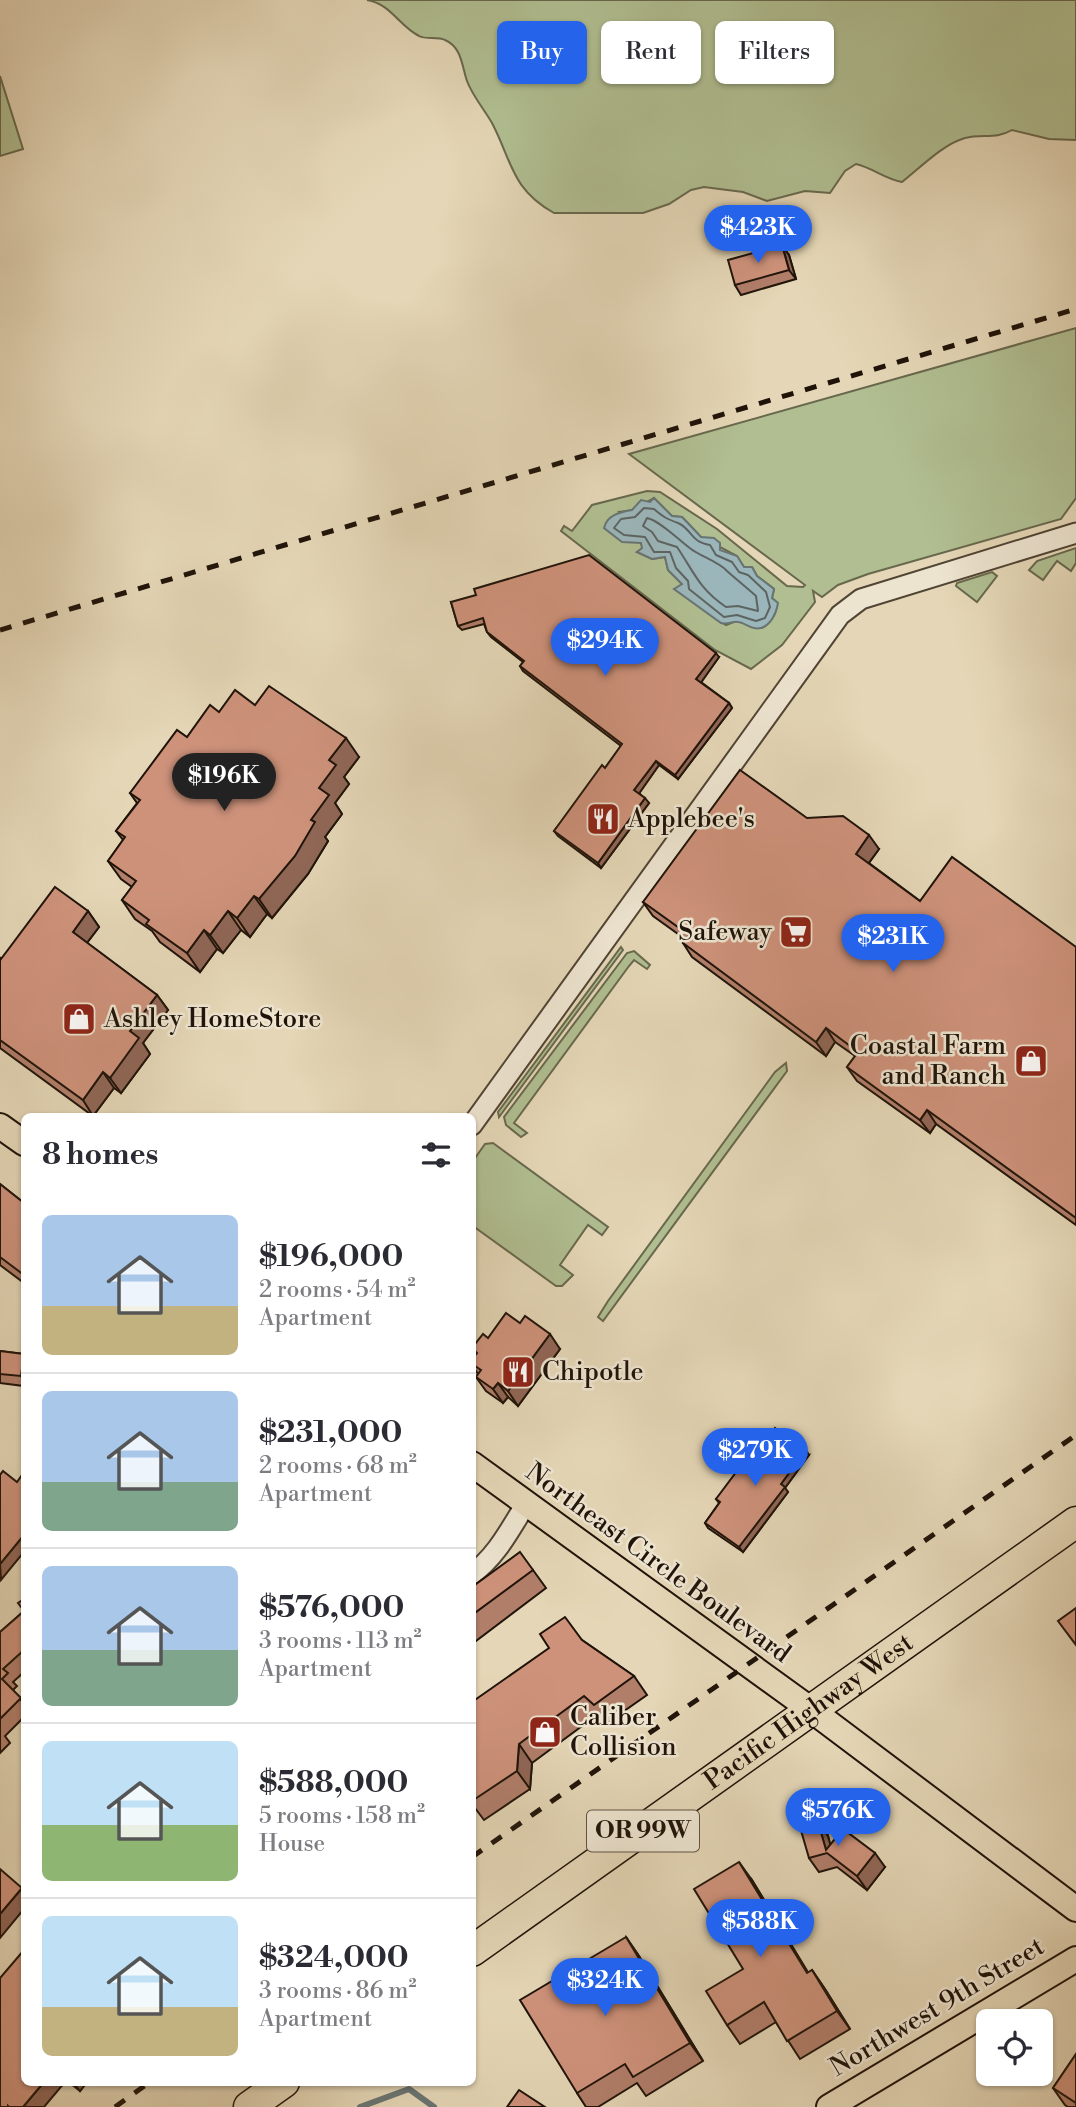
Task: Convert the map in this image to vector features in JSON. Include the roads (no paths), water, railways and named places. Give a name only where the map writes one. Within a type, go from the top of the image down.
[{"type":"highway","name":"Pacific Highway West","points":[[476,1948],[1076,1522]]},
{"type":"highway","points":[[249,2107],[278,2086]]},
{"type":"main road","points":[[0,1126],[21,1141]]},
{"type":"main road","name":"Northeast Circle Boulevard","points":[[476,1467],[810,1709],[1076,1909]]},
{"type":"main road","name":"Northwest 9th Street","points":[[830,2107],[1076,1959]]},
{"type":"street","points":[[476,1119],[840,615],[861,599],[1076,533]]},
{"type":"street","points":[[476,1571],[484,1566],[507,1537],[526,1504]]},
{"type":"water","points":[[654,498],[672,516],[682,517],[701,537],[714,538],[720,543],[720,550],[737,556],[744,567],[752,567],[757,576],[774,589],[772,598],[778,603],[767,625],[759,628],[740,622],[721,623],[674,589],[682,584],[668,570],[665,557],[652,559],[637,552],[642,548],[641,543],[622,542],[604,528],[608,520],[615,515],[632,510],[641,500],[650,502]]},
{"type":"waterway","points":[[360,2107],[409,2089],[434,2107]]},
{"type":"railway","points":[[0,630],[1076,309]]},
{"type":"railway","points":[[476,1854],[1076,1435]]},
{"type":"railway","points":[[115,2107],[144,2086]]},
{"type":"place","name":"Applebee's","points":[[603,819]]},
{"type":"place","name":"Safeway","points":[[796,932]]},
{"type":"place","name":"Ashley HomeStore","points":[[79,1019]]},
{"type":"place","name":"Coastal Farm and Ranch","points":[[1031,1061]]},
{"type":"place","name":"Chipotle","points":[[518,1372]]},
{"type":"place","name":"Caliber Collision","points":[[545,1732]]}]
